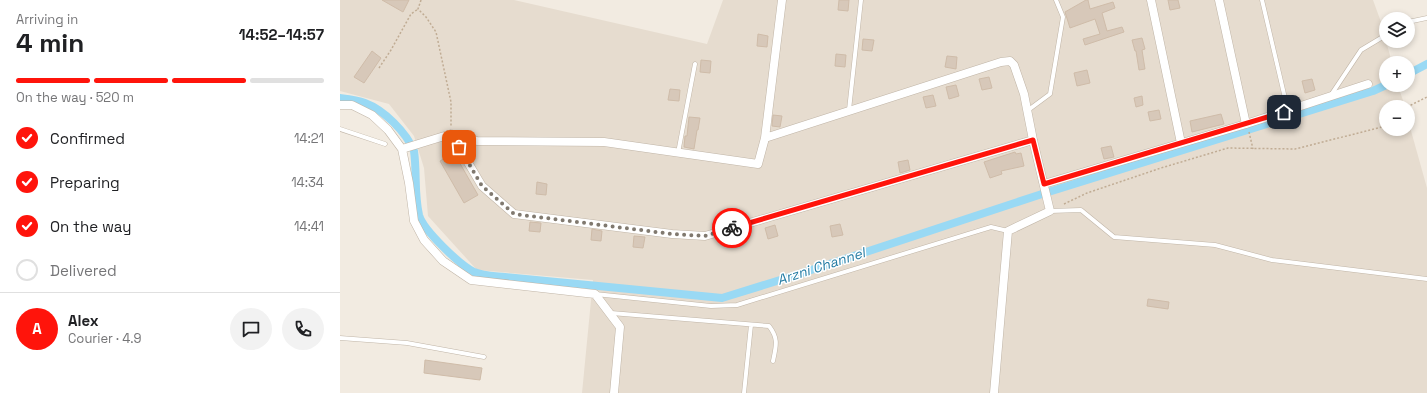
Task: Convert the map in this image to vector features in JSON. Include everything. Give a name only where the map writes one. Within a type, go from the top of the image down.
[{"type":"street","points":[[402,149],[416,146],[451,134],[477,141],[604,142],[758,164],[765,138],[782,0]]},
{"type":"street","points":[[1151,0],[1181,144]]},
{"type":"street","points":[[1219,0],[1246,124]]},
{"type":"street","points":[[765,138],[1001,62],[1010,61],[1014,65],[1024,94],[1050,211],[1008,231],[994,393]]},
{"type":"street","points":[[1044,187],[1288,111],[1368,84]]},
{"type":"street","points":[[340,105],[352,105],[372,115],[388,130],[402,149],[409,183],[414,221],[424,240],[443,261],[471,280],[595,294],[611,313],[620,327],[614,393]]},
{"type":"street","points":[[451,134],[482,186],[514,214],[672,234],[705,236],[1033,140]]},
{"type":"lane","points":[[849,111],[861,0]]},
{"type":"lane","points":[[1027,111],[1050,94],[1063,17],[1056,0]]},
{"type":"lane","points":[[1262,0],[1288,111]]},
{"type":"lane","points":[[1415,21],[1427,18]]},
{"type":"lane","points":[[1330,97],[1361,50],[1379,39]]},
{"type":"lane","points":[[678,153],[695,64]]},
{"type":"lane","points":[[340,130],[384,144]]},
{"type":"lane","points":[[1050,211],[1081,210],[1114,237],[1215,246],[1272,260],[1427,279]]},
{"type":"lane","points":[[595,294],[712,306],[737,305],[991,227],[1008,231]]},
{"type":"lane","points":[[611,313],[769,326],[775,334],[776,346],[773,361]]},
{"type":"lane","points":[[744,393],[751,325]]},
{"type":"lane","points":[[340,338],[407,343],[484,357]]},
{"type":"path","points":[[379,68],[411,14],[418,9],[421,0]]},
{"type":"path","points":[[418,9],[426,17],[436,32],[451,102],[451,134]]},
{"type":"path","points":[[1415,103],[1427,97]]},
{"type":"path","points":[[1062,205],[1087,193],[1161,168],[1228,148],[1294,149],[1379,128]]},
{"type":"path","points":[[1250,136],[1253,149]]},
{"type":"shaded area","points":[[340,0],[514,0],[707,44],[723,0],[1373,0],[1379,16],[1379,48],[1388,48],[1390,56],[1379,56],[1379,92],[1400,92],[1403,100],[1379,100],[1379,136],[1412,136],[1427,188],[1427,393],[582,393],[593,280],[477,270],[428,216],[424,168],[414,136],[389,104],[340,91]]},
{"type":"building","points":[[382,0],[409,0],[403,12]]},
{"type":"building","points":[[839,0],[849,0],[848,11],[838,10]]},
{"type":"building","points":[[1088,0],[1090,9],[1113,2],[1115,8],[1102,13],[1107,31],[1122,27],[1124,32],[1085,45],[1083,39],[1100,34],[1095,19],[1070,28],[1065,12]]},
{"type":"building","points":[[1168,0],[1178,0],[1180,8],[1170,10]]},
{"type":"building","points":[[758,34],[768,36],[767,47],[757,46]]},
{"type":"building","points":[[1142,38],[1145,49],[1142,50],[1145,69],[1139,70],[1136,51],[1132,40]]},
{"type":"building","points":[[863,39],[874,40],[872,51],[862,50]]},
{"type":"building","points":[[372,51],[381,58],[364,83],[354,77]]},
{"type":"building","points":[[836,54],[846,55],[845,67],[835,66]]},
{"type":"building","points":[[947,56],[957,57],[956,69],[945,67]]},
{"type":"building","points":[[701,60],[711,61],[710,73],[700,72]]},
{"type":"building","points":[[1087,70],[1090,83],[1077,86],[1074,73]]},
{"type":"building","points":[[989,77],[992,88],[982,90],[979,79]]},
{"type":"building","points":[[1312,79],[1315,90],[1305,93],[1302,81]]},
{"type":"building","points":[[956,85],[959,96],[949,99],[946,87]]},
{"type":"building","points":[[670,89],[680,90],[679,101],[668,100]]},
{"type":"building","points":[[933,95],[936,106],[926,108],[923,97]]},
{"type":"building","points":[[1142,96],[1143,105],[1136,107],[1134,98]]},
{"type":"building","points":[[1159,110],[1161,119],[1150,121],[1148,112]]},
{"type":"building","points":[[1221,114],[1224,124],[1192,132],[1190,121]]},
{"type":"building","points":[[773,115],[782,116],[780,127],[772,126]]},
{"type":"building","points":[[689,117],[700,118],[694,149],[684,147]]},
{"type":"building","points":[[1111,146],[1114,157],[1104,159],[1101,148]]},
{"type":"building","points":[[1015,152],[1016,154],[1021,153],[1024,166],[1001,171],[1002,174],[990,178],[984,162]]},
{"type":"building","points":[[454,153],[478,195],[464,203],[440,161]]},
{"type":"building","points":[[908,160],[910,170],[900,173],[898,162]]},
{"type":"building","points":[[537,182],[547,184],[546,195],[536,194]]},
{"type":"building","points":[[530,222],[541,223],[540,232],[529,231]]},
{"type":"building","points":[[840,224],[843,235],[832,237],[830,226]]},
{"type":"building","points":[[775,225],[778,236],[768,239],[765,228]]},
{"type":"building","points":[[592,229],[602,231],[601,241],[591,240]]},
{"type":"building","points":[[634,236],[645,237],[643,248],[633,247]]},
{"type":"building","points":[[1148,299],[1169,302],[1168,309],[1147,306]]},
{"type":"building","points":[[425,360],[482,368],[480,380],[424,373]]},
{"type":"waterway","name":"Arzni Channel","points":[[1415,70],[1427,64]]},
{"type":"waterway","name":"Arzni Channel","points":[[340,98],[359,101],[372,106],[394,122],[406,136],[414,151],[419,215],[434,238],[460,262],[474,272],[489,276],[722,298],[1042,194],[1379,88]]},
{"type":"way so far","points":[[459,147],[482,186],[514,214],[672,234],[705,236],[732,228]]},
{"type":"route","points":[[732,228],[1033,140],[1044,184],[1284,112]]}]
